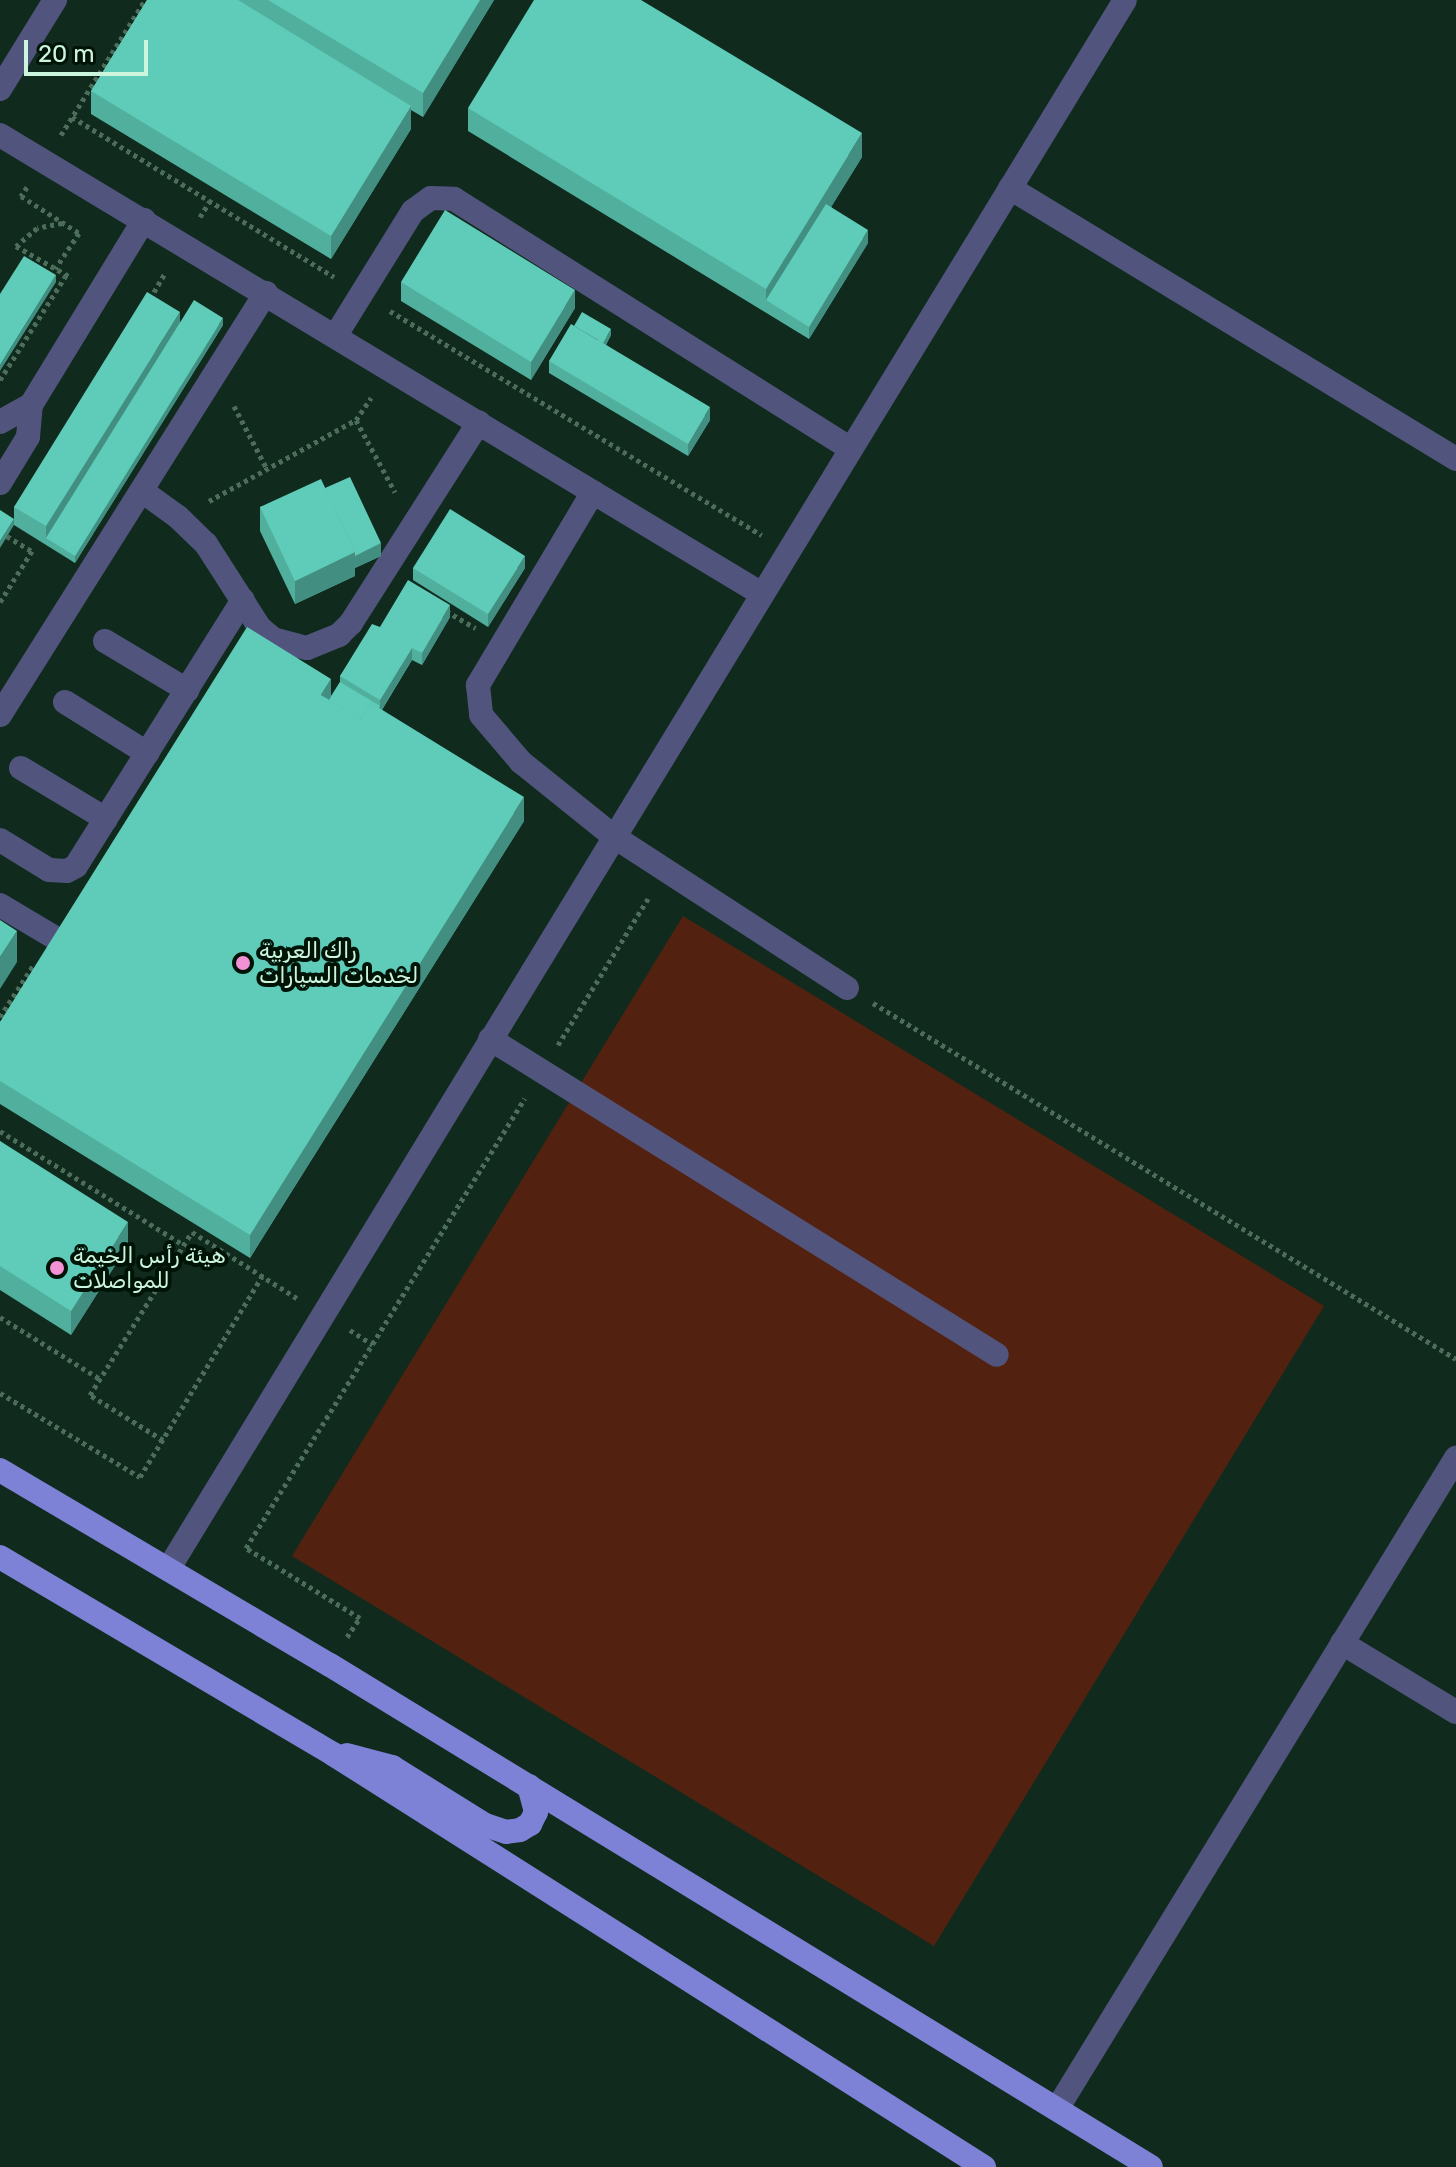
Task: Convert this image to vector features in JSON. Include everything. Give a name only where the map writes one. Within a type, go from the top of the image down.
[{"type":"main road","points":[[0,1470],[330,1665],[1151,2167]]},
{"type":"main road","points":[[0,1557],[333,1754],[984,2167]]},
{"type":"main road","points":[[333,1754],[392,1767],[485,1825],[506,1832],[520,1830],[530,1824],[536,1812],[529,1786]]},
{"type":"street","points":[[0,89],[55,0]]},
{"type":"street","points":[[169,1568],[760,593],[1125,0]]},
{"type":"street","points":[[0,135],[184,243],[760,593]]},
{"type":"street","points":[[1010,188],[1456,459]]},
{"type":"street","points":[[336,335],[413,211],[431,198],[454,199],[850,448]]},
{"type":"street","points":[[0,483],[28,437],[31,405],[144,220]]},
{"type":"street","points":[[0,715],[266,293]]},
{"type":"street","points":[[0,422],[31,405]]},
{"type":"street","points":[[142,491],[178,517],[206,544],[260,628],[273,639],[307,648],[324,644],[351,623],[479,422]]},
{"type":"street","points":[[593,492],[478,685],[481,715],[521,762],[613,836],[664,872],[847,988]]},
{"type":"street","points":[[0,840],[49,870],[67,871],[76,866],[243,600]]},
{"type":"street","points":[[105,641],[187,690]]},
{"type":"street","points":[[65,702],[147,753]]},
{"type":"street","points":[[21,768],[106,819]]},
{"type":"street","points":[[0,905],[52,936]]},
{"type":"street","points":[[490,1039],[997,1355]]},
{"type":"street","points":[[1057,2109],[1456,1458]]},
{"type":"street","points":[[1342,1643],[1456,1712]]},
{"type":"path","points":[[72,117],[787,550]]},
{"type":"path","points":[[146,305],[210,201]]},
{"type":"path","points":[[64,223],[37,228],[16,246],[98,294]]},
{"type":"path","points":[[0,380],[66,275]]},
{"type":"path","points":[[216,372],[267,469]]},
{"type":"path","points":[[178,517],[356,420],[413,525]]},
{"type":"path","points":[[0,542],[2,533],[13,521]]},
{"type":"path","points":[[0,602],[32,551],[2,533]]},
{"type":"path","points":[[437,605],[503,645]]},
{"type":"path","points":[[330,1665],[360,1618],[246,1548],[664,872]]},
{"type":"path","points":[[0,1017],[52,936]]},
{"type":"path","points":[[847,988],[1456,1359]]},
{"type":"path","points":[[0,1131],[184,1245]]},
{"type":"path","points":[[163,1440],[90,1395],[192,1232],[373,1345]]},
{"type":"path","points":[[0,1393],[140,1477],[262,1276]]},
{"type":"path","points":[[0,1317],[100,1379]]},
{"type":"shaded area","points":[[683,916],[1324,1306],[934,1946],[292,1556]]},
{"type":"building","points":[[147,0],[238,0],[411,106],[331,236],[91,91]]},
{"type":"building","points":[[268,0],[480,0],[423,93]]},
{"type":"building","points":[[534,0],[641,0],[862,133],[766,289],[468,108]]},
{"type":"building","points":[[826,204],[868,230],[809,327],[766,300]]},
{"type":"building","points":[[445,210],[575,290],[531,362],[401,282]]},
{"type":"building","points":[[24,256],[56,275],[0,365],[0,294]]},
{"type":"building","points":[[147,292],[180,312],[46,526],[14,507]]},
{"type":"building","points":[[194,300],[223,318],[75,556],[46,538]]},
{"type":"building","points":[[582,312],[611,329],[603,343],[574,326]]},
{"type":"building","points":[[571,324],[710,407],[688,444],[549,361]]},
{"type":"building","points":[[350,477],[381,543],[355,556],[325,488]]},
{"type":"building","points":[[321,479],[355,552],[295,581],[260,507]]},
{"type":"building","points":[[450,509],[525,556],[488,614],[413,568]]},
{"type":"building","points":[[0,510],[14,519],[0,541]]},
{"type":"building","points":[[408,580],[450,605],[422,653],[412,648],[380,700],[340,676],[372,624],[380,627]]},
{"type":"building","name":"راك العربية لخدمات السيارات","points":[[247,627],[331,679],[321,695],[361,719],[371,703],[524,797],[250,1235],[0,1081],[0,1022]]},
{"type":"building","points":[[340,682],[379,708],[371,703],[361,719],[329,700]]},
{"type":"building","points":[[0,920],[17,931],[0,957]]},
{"type":"building","name":"هيئة رأس الخيمة للمواصلات","points":[[0,1141],[128,1222],[71,1311],[0,1266]]},
{"type":"place","name":"راك العربية لخدمات السيارات","points":[[243,963]]},
{"type":"place","name":"هيئة رأس الخيمة للمواصلات","points":[[57,1268]]}]
